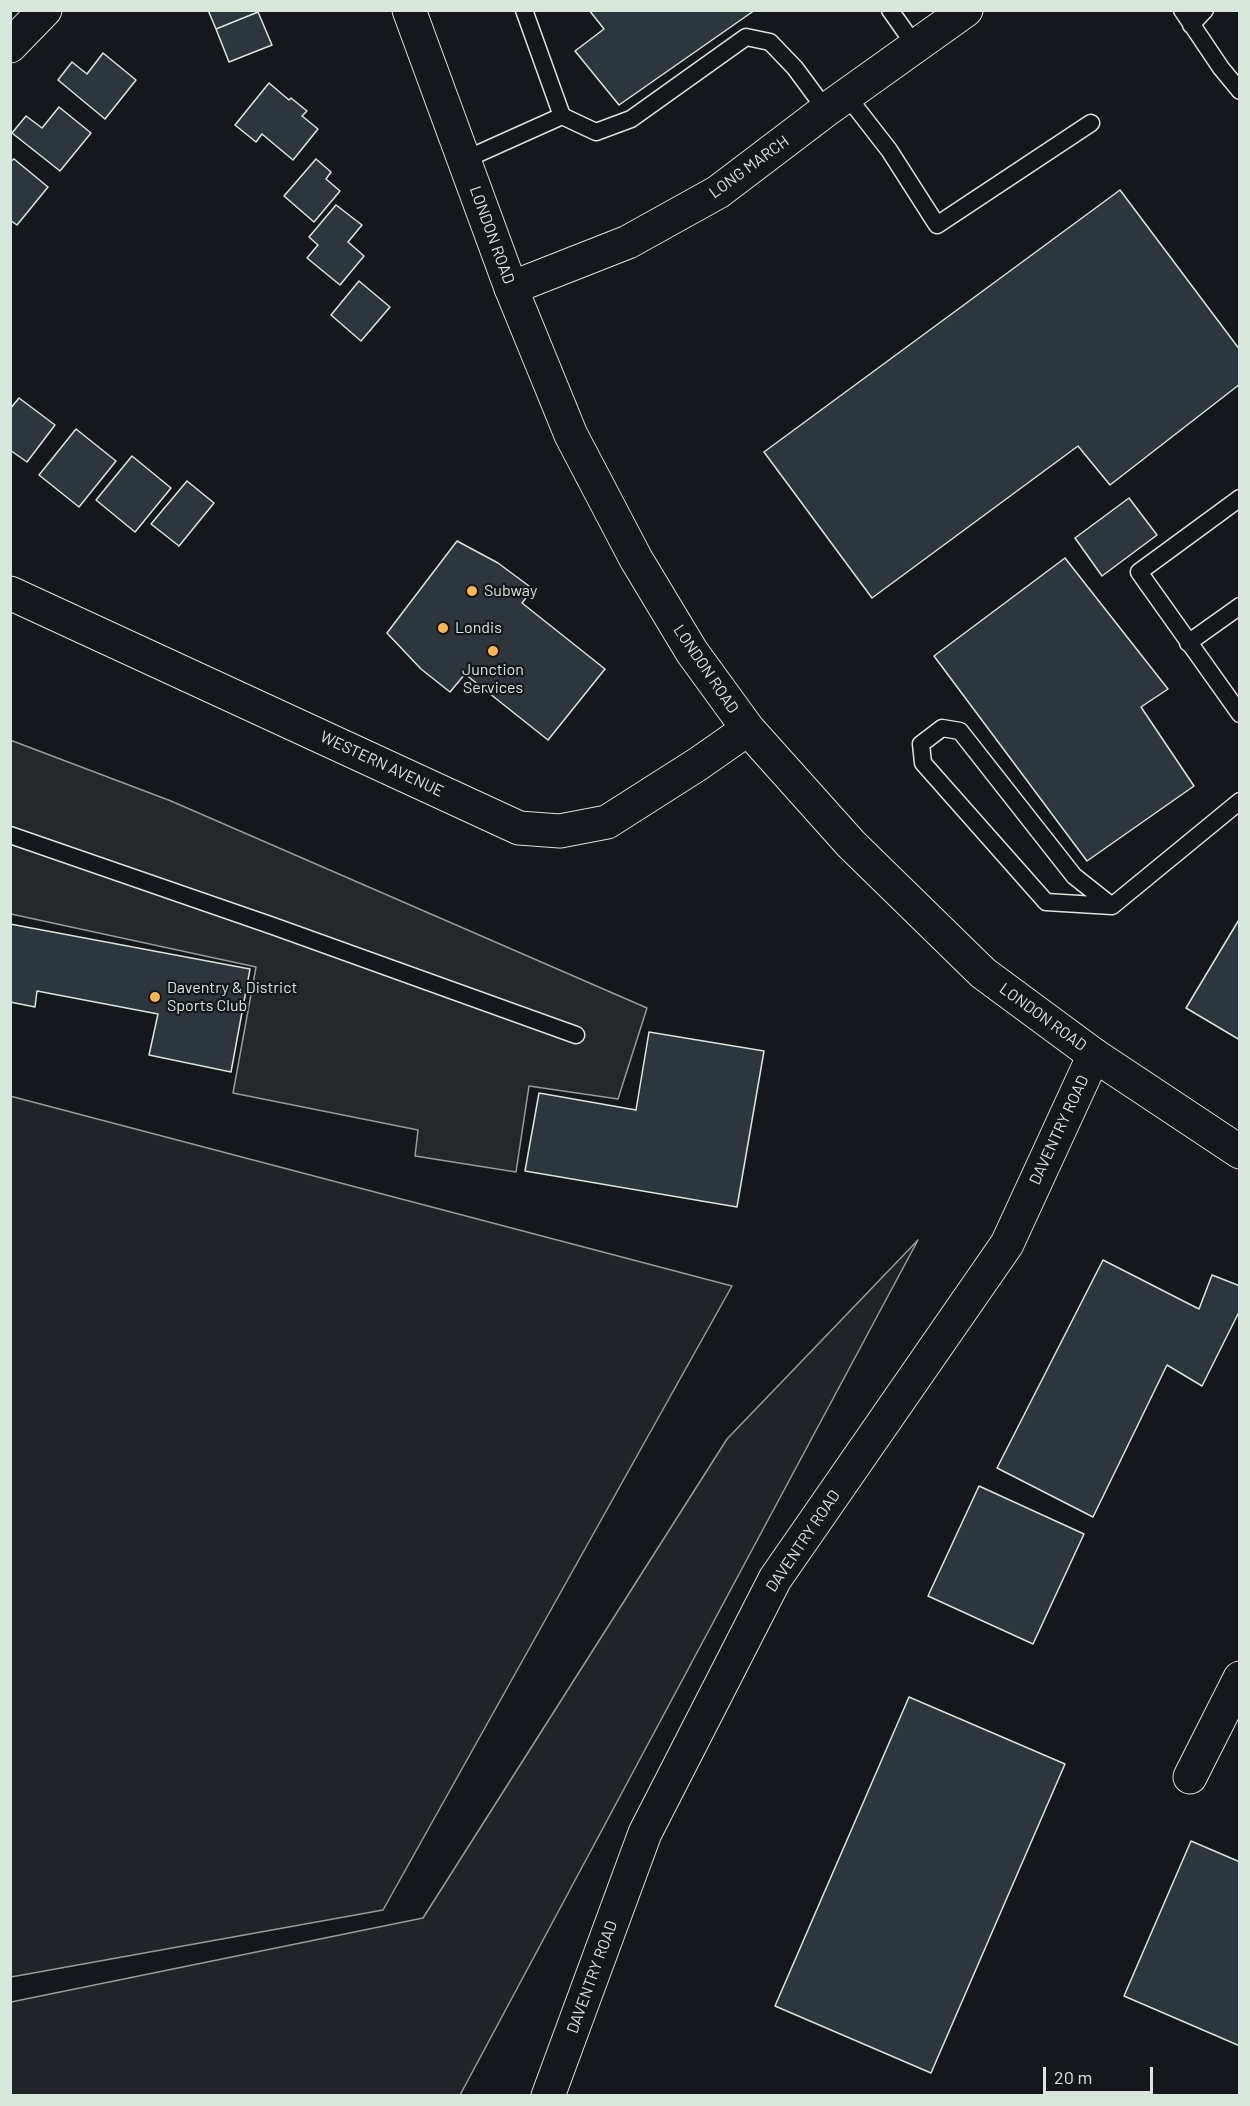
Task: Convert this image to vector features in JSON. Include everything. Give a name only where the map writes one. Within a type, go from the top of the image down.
[{"type":"street","points":[[10,46],[45,10]]},
{"type":"street","name":"LONDON ROAD","points":[[410,10],[511,288],[571,435],[636,559],[692,652],[748,729],[851,844],[983,973],[1094,1054],[1239,1152]]},
{"type":"street","name":"LONG MARCH","points":[[511,288],[627,242],[718,192],[966,10]]},
{"type":"street","name":"WESTERN AVENUE","points":[[10,593],[519,828],[561,831],[607,822],[748,729]]},
{"type":"street","name":"DAVENTRY ROAD","points":[[550,2092],[645,1833],[775,1579],[1006,1244],[1094,1054]]},
{"type":"street","points":[[1190,1777],[1236,1691]]},
{"type":"lane","points":[[524,10],[562,116],[596,132],[631,119],[746,37],[770,42],[795,68],[889,150],[937,225],[1091,123]]},
{"type":"lane","points":[[890,10],[916,47]]},
{"type":"lane","points":[[1182,10],[1239,91]]},
{"type":"lane","points":[[1191,25],[1205,10]]},
{"type":"lane","points":[[464,160],[562,116]]},
{"type":"lane","points":[[1239,498],[1139,572],[1239,714]]},
{"type":"lane","points":[[1188,643],[1239,606]]},
{"type":"lane","points":[[1112,906],[1074,876],[960,731],[942,728],[921,744],[923,763],[1046,902],[1112,906],[1239,801]]},
{"type":"lane","points":[[10,835],[273,926],[576,1035]]},
{"type":"shaded area","points":[[10,740],[171,801],[647,1008],[618,1099],[529,1086],[516,1172],[415,1156],[418,1130],[233,1093],[256,967],[11,914]]},
{"type":"shaded area","points":[[10,1096],[732,1286],[383,1910],[11,1977]]},
{"type":"shaded area","points":[[918,1240],[460,2095],[11,2095],[11,2002],[423,1918],[727,1439]]},
{"type":"building","points":[[208,10],[258,10],[258,12],[216,29]]},
{"type":"building","points":[[589,10],[755,10],[619,105],[575,51],[604,29]]},
{"type":"building","points":[[258,12],[272,45],[229,62],[216,29]]},
{"type":"building","points":[[103,53],[136,80],[105,119],[58,80],[72,62],[87,74]]},
{"type":"building","points":[[269,83],[289,100],[291,98],[307,111],[302,116],[318,129],[293,160],[262,134],[256,142],[235,125]]},
{"type":"building","points":[[59,107],[91,133],[60,171],[12,133],[26,116],[42,128]]},
{"type":"building","points":[[14,159],[48,187],[17,225],[10,220],[10,162]]},
{"type":"building","points":[[316,159],[331,172],[326,179],[340,191],[314,222],[284,196]]},
{"type":"building","points":[[1120,190],[1240,350],[1240,384],[1110,485],[1078,446],[872,598],[764,452]]},
{"type":"building","points":[[336,205],[362,225],[348,242],[364,256],[340,285],[307,258],[318,245],[309,237]]},
{"type":"building","points":[[359,281],[390,307],[361,341],[331,315]]},
{"type":"building","points":[[19,398],[55,425],[27,462],[10,450],[10,409]]},
{"type":"building","points":[[76,429],[116,461],[79,507],[39,475]]},
{"type":"building","points":[[132,456],[171,488],[135,532],[96,500]]},
{"type":"building","points":[[187,481],[214,503],[179,546],[151,524]]},
{"type":"building","points":[[1129,498],[1157,535],[1102,576],[1075,538]]},
{"type":"building","name":"Junction Services","points":[[457,541],[498,563],[533,589],[522,603],[605,669],[548,740],[465,674],[450,692],[421,669],[387,633]]},
{"type":"building","points":[[1065,558],[1168,689],[1141,707],[1194,786],[1087,861],[934,656]]},
{"type":"building","points":[[1240,918],[1240,1040],[1186,1008]]},
{"type":"building","name":"Daventry & District Sports Club","points":[[10,924],[250,969],[231,1072],[149,1055],[158,1014],[37,991],[35,1007],[10,1002]]},
{"type":"building","points":[[649,1032],[764,1051],[737,1207],[525,1171],[539,1093],[636,1110]]},
{"type":"building","points":[[1103,1260],[1199,1309],[1212,1275],[1240,1286],[1240,1310],[1202,1386],[1167,1365],[1093,1517],[997,1468]]},
{"type":"building","points":[[979,1486],[1084,1534],[1033,1644],[928,1596]]},
{"type":"building","points":[[909,1697],[1065,1764],[931,2073],[775,2006]]},
{"type":"building","points":[[1191,1841],[1240,1862],[1240,2046],[1124,1996]]},
{"type":"place","name":"Subway","points":[[472,591]]},
{"type":"place","name":"Londis","points":[[443,628]]},
{"type":"place","name":"Junction Services","points":[[493,651]]},
{"type":"place","name":"Daventry & District Sports Club","points":[[155,997]]}]
